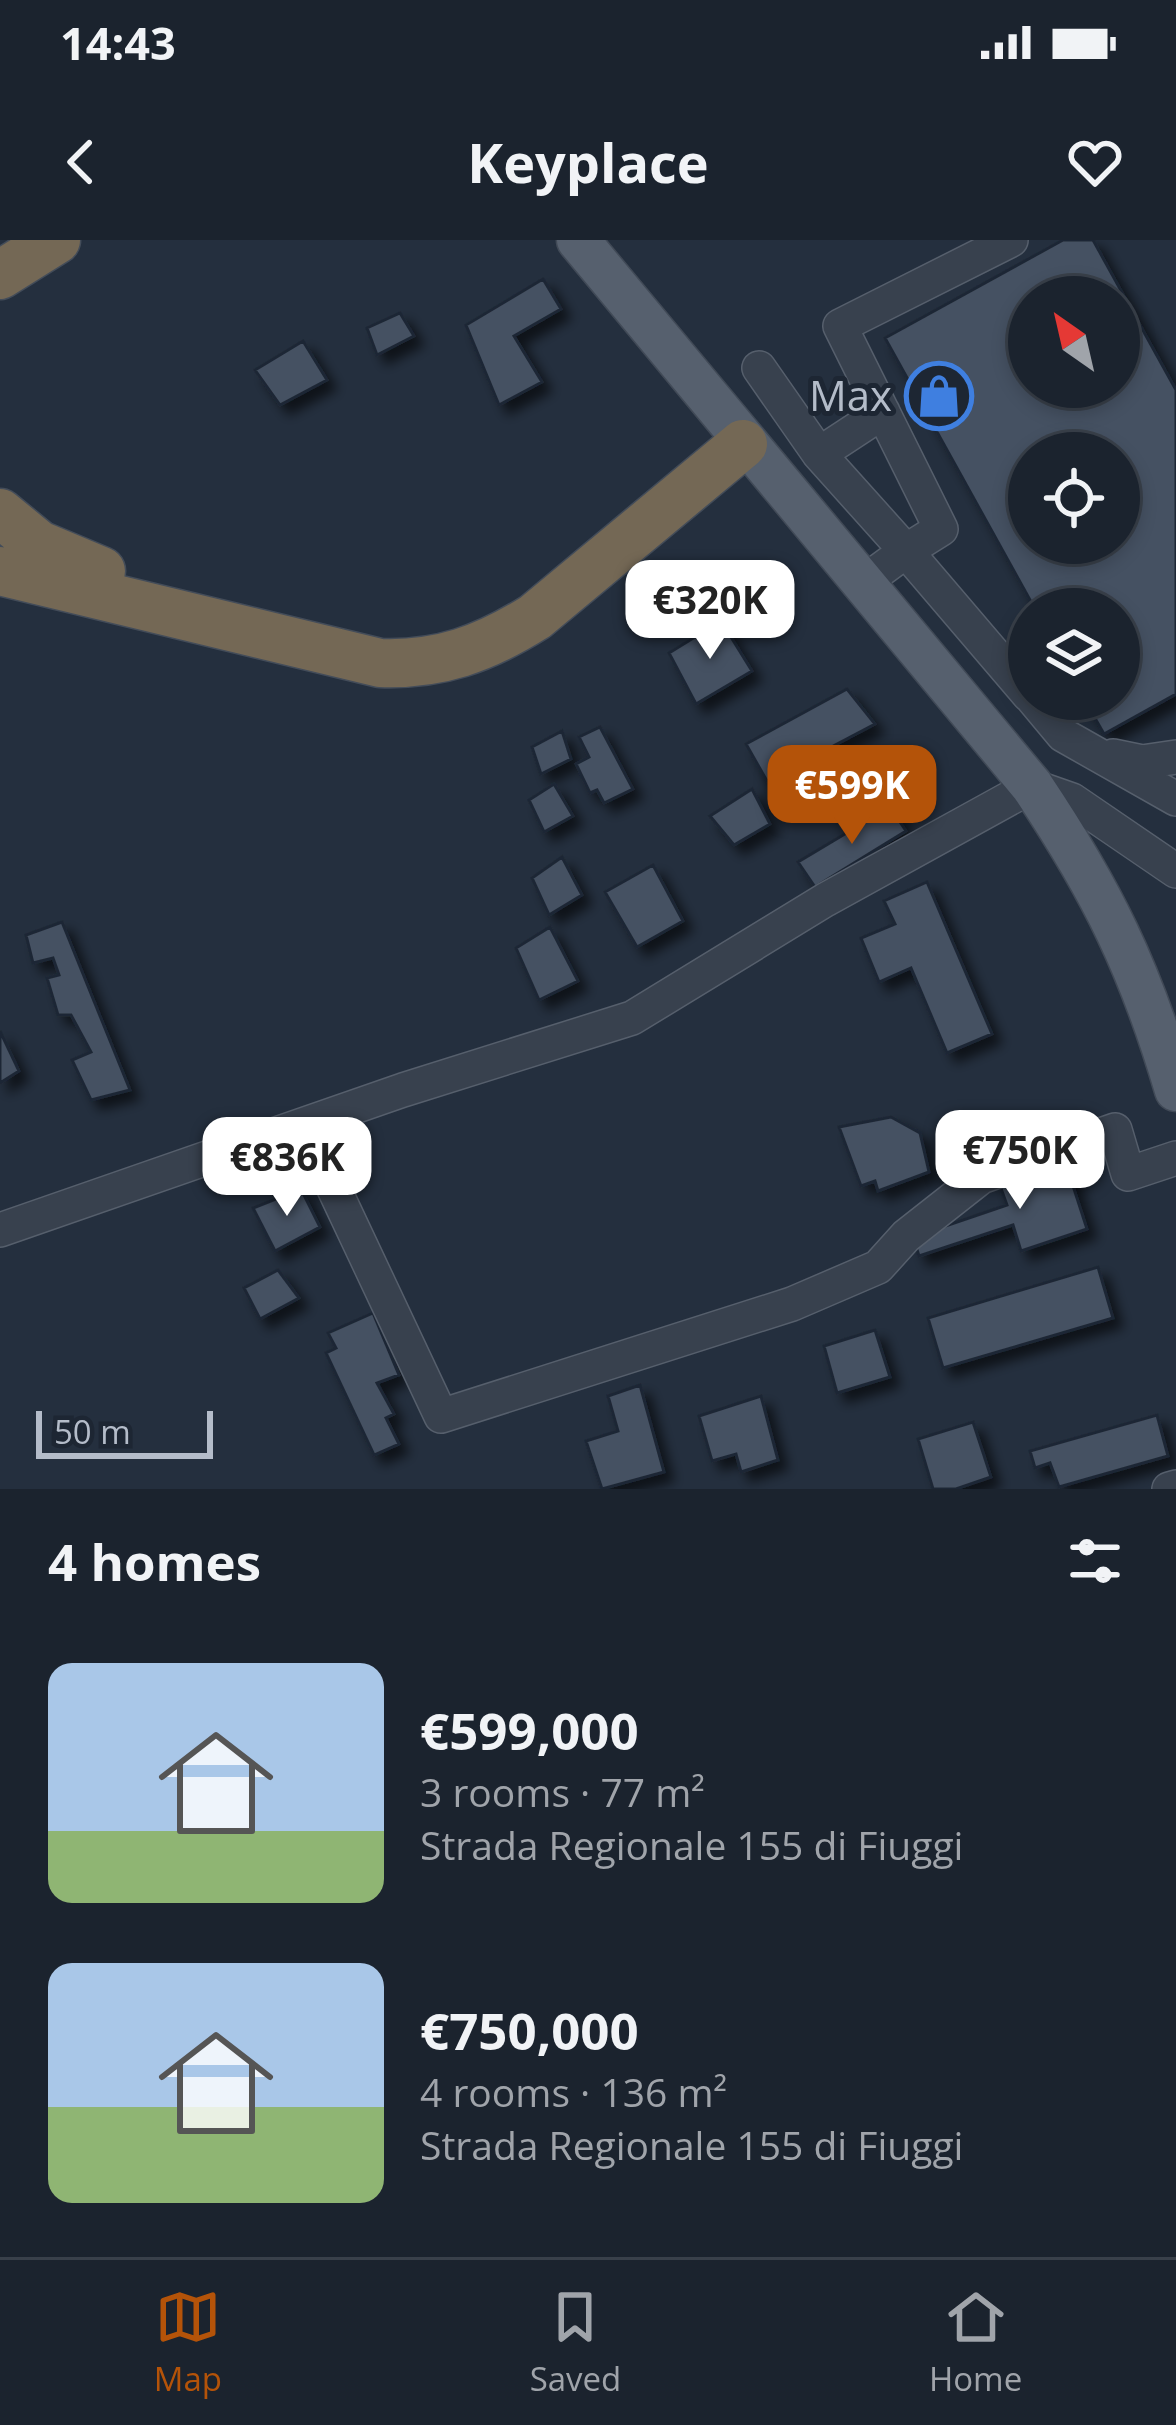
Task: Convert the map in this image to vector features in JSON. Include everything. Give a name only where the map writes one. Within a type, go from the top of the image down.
[{"type":"highway","points":[[0,275],[56,240]]},
{"type":"highway","points":[[10,572],[380,663],[427,665],[498,640],[535,617],[742,444]]},
{"type":"highway","points":[[0,513],[39,544],[280,637]]},
{"type":"main road","points":[[578,240],[742,444],[865,582],[1032,786],[1090,872],[1146,987],[1176,1090]]},
{"type":"street","points":[[865,582],[941,530],[840,326],[1011,240]]},
{"type":"street","points":[[759,368],[819,454],[1008,670]]},
{"type":"street","points":[[819,454],[883,412]]},
{"type":"street","points":[[1050,720],[1063,735],[1176,799]]},
{"type":"street","points":[[1096,753],[1142,762],[1176,757]]},
{"type":"street","points":[[0,1229],[632,1018],[825,900],[1032,786],[1072,800],[1176,871]]},
{"type":"street","points":[[304,1125],[441,1416],[791,1304],[878,1268],[906,1236],[981,1177],[1115,1130],[1128,1174],[1176,1158]]},
{"type":"building","points":[[1063,240],[1093,240],[1113,276],[1008,276],[1008,408],[1140,408],[1140,325],[1176,390],[1176,694],[1140,714],[1140,588],[1023,588],[1010,564],[1140,564],[1140,432],[1008,432],[1008,560],[885,338]]},
{"type":"building","points":[[543,279],[561,309],[514,336],[542,382],[499,405],[466,325]]},
{"type":"building","points":[[400,313],[414,336],[377,355],[367,328]]},
{"type":"building","points":[[303,341],[327,380],[280,405],[255,370]]},
{"type":"building","points":[[721,621],[752,671],[696,704],[669,653]]},
{"type":"building","points":[[847,689],[875,724],[767,781],[746,744]]},
{"type":"building","points":[[1096,720],[1129,720],[1104,734]]},
{"type":"building","points":[[600,727],[633,789],[604,803],[597,790],[590,793],[576,764],[589,757],[579,737]]},
{"type":"building","points":[[562,731],[571,759],[541,774],[532,747]]},
{"type":"building","points":[[554,784],[573,816],[544,832],[529,800]]},
{"type":"building","points":[[752,789],[770,824],[734,845],[710,816]]},
{"type":"building","points":[[890,807],[906,831],[815,887],[798,862]]},
{"type":"building","points":[[562,857],[582,895],[549,915],[532,878]]},
{"type":"building","points":[[653,865],[683,921],[637,947],[605,892]]},
{"type":"building","points":[[927,882],[992,1034],[947,1053],[911,968],[879,982],[861,938],[895,924],[884,901]]},
{"type":"building","points":[[62,922],[130,1090],[91,1100],[72,1060],[91,1052],[71,1015],[58,1015],[47,978],[59,975],[53,958],[33,963],[26,935]]},
{"type":"building","points":[[550,927],[578,981],[539,1000],[516,948]]},
{"type":"building","points":[[0,1031],[19,1071],[0,1083]]},
{"type":"building","points":[[891,1117],[920,1133],[929,1172],[878,1191],[875,1181],[861,1186],[839,1127]]},
{"type":"building","points":[[1064,1158],[1087,1229],[1021,1251],[1013,1225],[919,1256],[913,1237],[1007,1205],[998,1180]]},
{"type":"building","points":[[301,1189],[320,1227],[275,1251],[253,1208]]},
{"type":"building","points":[[1098,1267],[1113,1318],[943,1368],[928,1318]]},
{"type":"building","points":[[278,1270],[299,1298],[260,1319],[244,1288]]},
{"type":"building","points":[[373,1313],[399,1375],[377,1383],[394,1414],[386,1418],[399,1444],[374,1455],[326,1353],[336,1348],[328,1333]]},
{"type":"building","points":[[875,1330],[890,1377],[837,1393],[824,1346]]},
{"type":"building","points":[[640,1385],[664,1472],[602,1489],[586,1441],[618,1431],[608,1396]]},
{"type":"building","points":[[761,1396],[778,1460],[741,1472],[736,1454],[712,1461],[699,1416]]},
{"type":"building","points":[[1157,1415],[1168,1456],[1059,1487],[1050,1463],[1035,1468],[1030,1451]]},
{"type":"building","points":[[973,1422],[991,1477],[956,1489],[933,1489],[918,1439]]},
{"type":"place","name":"Max","points":[[939,396]]}]
